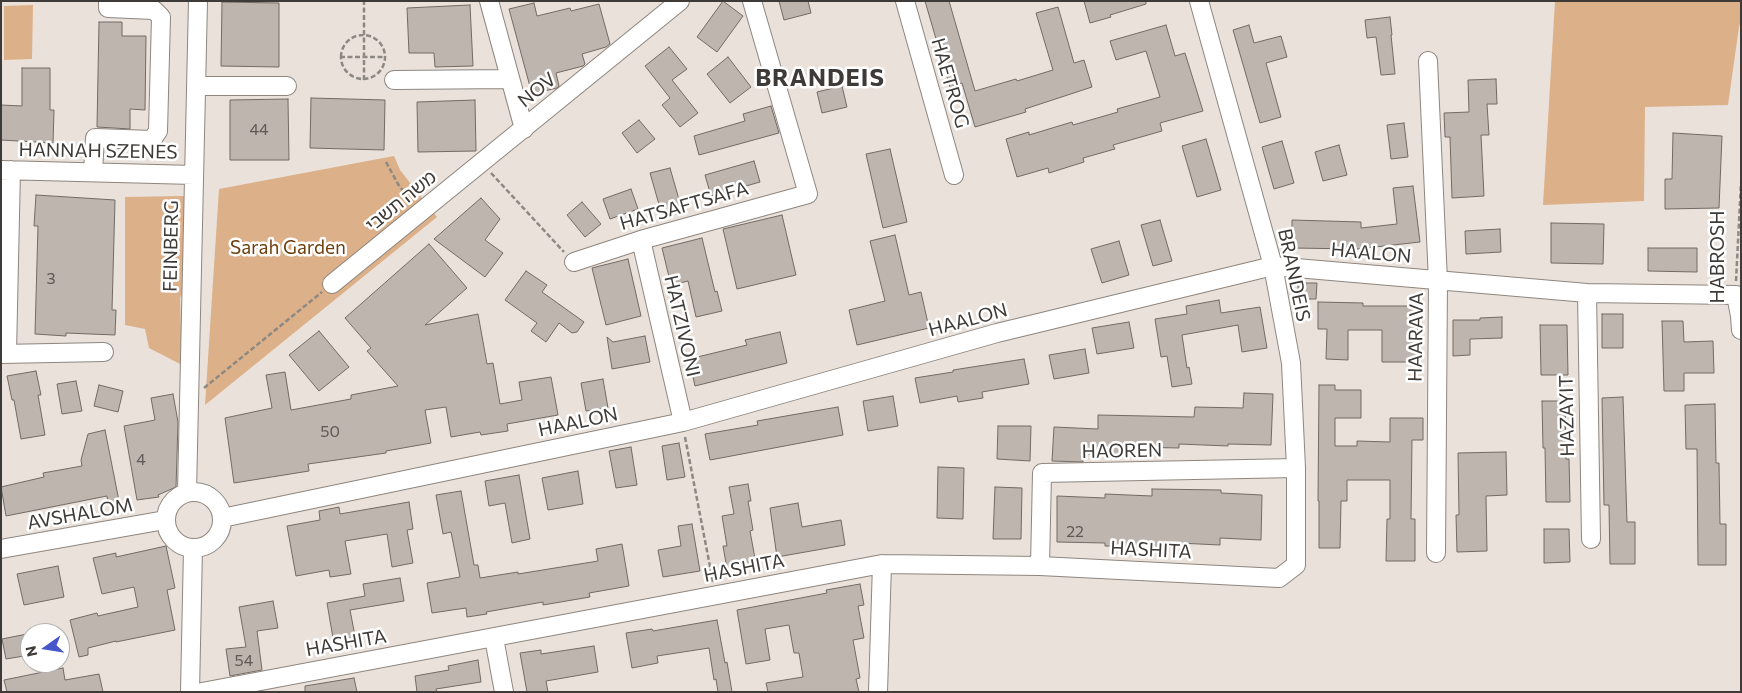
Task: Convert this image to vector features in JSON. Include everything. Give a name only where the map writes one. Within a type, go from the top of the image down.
[{"type":"street","points":[[93,172],[95,138],[152,140],[158,131],[161,17],[154,10],[108,8],[108,1]]},
{"type":"street","name":"FEINBERG","points":[[187,492],[198,1]]},
{"type":"street","name":"NOV","points":[[489,1],[524,128],[680,1]]},
{"type":"street","name":"HATSAFTSAFA","points":[[574,262],[641,240],[808,194],[752,1]]},
{"type":"street","name":"HAETROG","points":[[905,1],[954,175]]},
{"type":"street","name":"BRANDEIS","points":[[1199,1],[1273,266],[1291,363],[1296,468],[1296,565]]},
{"type":"street","name":"HAARAVA","points":[[1428,61],[1438,281],[1436,553]]},
{"type":"street","points":[[394,80],[510,79]]},
{"type":"street","points":[[196,86],[287,86]]},
{"type":"street","name":"משה תשבי","points":[[332,284],[524,128]]},
{"type":"street","points":[[6,170],[4,353],[104,352]]},
{"type":"street","name":"HANNAH SZENES","points":[[6,170],[194,175]]},
{"type":"street","name":"HATZIVONI","points":[[641,240],[683,422]]},
{"type":"street","name":"HAALON","points":[[222,518],[683,422],[997,333],[1273,266],[1587,293],[1736,295]]},
{"type":"street","name":"HAZAYIT","points":[[1587,293],[1590,539]]},
{"type":"street","name":"HABROSH","points":[[1736,295],[1741,330]]},
{"type":"street","name":"HAOREN","points":[[1040,566],[1042,473],[1296,468]]},
{"type":"street","points":[[195,491],[211,496],[217,502],[222,518],[218,536],[211,543],[193,548],[184,547],[171,536],[165,520],[171,502],[178,496],[195,491]]},
{"type":"street","name":"AVSHALOM","points":[[1,549],[165,520]]},
{"type":"street","points":[[190,692],[193,548]]},
{"type":"street","points":[[878,692],[882,564]]},
{"type":"street","name":"HASHITA","points":[[202,692],[882,564],[1040,566],[1278,578],[1296,565]]},
{"type":"street","points":[[494,638],[504,692]]},
{"type":"path","points":[[364,1],[364,80]]},
{"type":"path","points":[[364,35],[378,40],[385,57],[378,74],[364,80],[350,76],[342,65],[340,58],[341,50],[346,42],[357,36],[364,35]]},
{"type":"path","points":[[340,58],[385,57]]},
{"type":"path","points":[[386,162],[398,184],[420,212]]},
{"type":"path","points":[[482,163],[574,262]]},
{"type":"path","name":"HABROSH","points":[[1736,295],[1741,183]]},
{"type":"path","points":[[189,400],[332,284]]},
{"type":"path","points":[[683,422],[716,595]]},
{"type":"green space","points":[[1555,1],[1741,1],[1741,21],[1728,105],[1645,107],[1644,201],[1543,205]]},
{"type":"green space","points":[[33,5],[32,59],[4,60],[4,6]]},
{"type":"green space","name":"Sarah Garden","points":[[394,156],[400,170],[437,217],[205,405],[219,189]]},
{"type":"green space","points":[[184,196],[185,286],[180,298],[182,365],[149,348],[145,329],[125,325],[125,197]]},
{"type":"building","points":[[723,1],[743,16],[717,52],[697,37]]},
{"type":"building","points":[[779,1],[808,1],[811,13],[784,20]]},
{"type":"building","points":[[925,1],[949,1],[975,91],[1053,70],[1036,13],[1058,7],[1074,63],[1084,60],[1092,87],[1025,109],[1026,112],[975,127],[962,83],[950,87]]},
{"type":"building","points":[[1084,1],[1146,1],[1146,4],[1090,23]]},
{"type":"building","points":[[222,2],[279,3],[279,67],[221,66]]},
{"type":"building","points":[[534,3],[537,16],[570,8],[571,11],[599,4],[610,44],[582,54],[585,64],[583,66],[556,73],[559,86],[557,88],[532,94],[509,9]]},
{"type":"building","points":[[470,5],[473,66],[435,67],[434,53],[409,53],[407,8]]},
{"type":"building","points":[[1390,17],[1395,74],[1381,75],[1376,37],[1367,38],[1365,20]]},
{"type":"building","points":[[99,22],[122,22],[122,36],[146,36],[145,110],[130,109],[130,129],[97,127]]},
{"type":"building","points":[[1166,25],[1175,56],[1185,53],[1203,111],[1160,123],[1162,131],[1113,145],[1115,149],[1083,158],[1084,162],[1049,173],[1048,168],[1017,177],[1006,139],[1029,132],[1029,135],[1072,122],[1073,125],[1118,112],[1117,109],[1160,97],[1146,51],[1116,60],[1110,41]]},
{"type":"building","points":[[1249,25],[1254,43],[1281,36],[1287,57],[1266,63],[1281,117],[1260,123],[1233,30]]},
{"type":"building","points":[[669,47],[687,69],[672,80],[698,113],[680,127],[662,105],[670,98],[645,66]]},
{"type":"building","points":[[728,57],[751,87],[730,103],[707,74]]},
{"type":"building","points":[[22,68],[50,68],[50,110],[54,110],[53,143],[1,140],[1,105],[22,106]]},
{"type":"building","points":[[1496,79],[1497,104],[1487,104],[1489,135],[1481,135],[1484,196],[1452,198],[1450,137],[1445,137],[1444,113],[1469,112],[1468,80]]},
{"type":"building","points":[[842,86],[847,107],[822,113],[817,92]]},
{"type":"building","points":[[311,98],[385,100],[384,150],[310,148]]},
{"type":"building","points":[[288,99],[289,160],[230,160],[230,100]]},
{"type":"building","points":[[475,100],[476,151],[418,152],[417,102]]},
{"type":"building","points":[[771,106],[779,133],[699,155],[694,136],[745,121],[743,114]]},
{"type":"building","points":[[639,120],[655,139],[637,153],[622,133]]},
{"type":"building","points":[[1404,123],[1408,157],[1391,159],[1387,125]]},
{"type":"building","points":[[1673,133],[1722,136],[1719,208],[1665,209],[1665,179],[1672,179]]},
{"type":"building","points":[[1206,139],[1221,190],[1197,197],[1182,146]]},
{"type":"building","points":[[1282,141],[1294,183],[1274,189],[1262,147]]},
{"type":"building","points":[[1339,145],[1347,175],[1323,181],[1315,152]]},
{"type":"building","points":[[890,149],[907,222],[883,228],[866,154]]},
{"type":"building","points":[[754,161],[760,182],[711,196],[705,175]]},
{"type":"building","points":[[670,168],[682,210],[662,215],[650,173]]},
{"type":"building","points":[[1413,186],[1420,242],[1357,249],[1292,248],[1292,220],[1361,222],[1361,228],[1397,224],[1393,188]]},
{"type":"building","points":[[631,189],[638,209],[610,219],[603,199]]},
{"type":"building","points":[[36,195],[115,200],[112,310],[116,310],[115,335],[66,333],[66,336],[35,334],[38,226],[34,226]]},
{"type":"building","points":[[481,198],[500,219],[485,240],[503,253],[485,277],[434,239]]},
{"type":"building","points":[[582,202],[601,224],[585,237],[567,215]]},
{"type":"building","points":[[782,215],[796,275],[737,289],[723,229]]},
{"type":"building","points":[[1160,220],[1172,261],[1153,266],[1141,225]]},
{"type":"building","points":[[1551,223],[1604,224],[1603,264],[1551,263]]},
{"type":"building","points":[[1500,229],[1501,252],[1466,254],[1465,231]]},
{"type":"building","points":[[895,235],[909,295],[921,292],[929,328],[857,345],[849,310],[885,301],[870,241]]},
{"type":"building","points":[[702,238],[715,292],[717,291],[722,311],[696,317],[688,281],[671,285],[662,248]]},
{"type":"building","points":[[1119,241],[1129,275],[1102,283],[1091,249]]},
{"type":"building","points":[[429,244],[467,288],[425,325],[478,314],[487,364],[493,363],[500,404],[522,400],[519,382],[551,377],[558,415],[507,424],[508,431],[481,435],[480,432],[451,437],[446,407],[425,410],[431,443],[386,451],[386,453],[308,464],[309,471],[234,483],[225,418],[272,408],[266,375],[285,372],[291,410],[351,399],[351,395],[398,386],[367,351],[371,348],[345,318]]},
{"type":"building","points":[[1648,248],[1697,248],[1697,272],[1648,271]]},
{"type":"building","points":[[628,259],[641,316],[606,325],[592,268]]},
{"type":"building","points":[[526,271],[547,285],[542,292],[584,322],[577,332],[572,333],[559,323],[546,342],[531,331],[537,323],[505,300]]},
{"type":"building","points":[[1298,283],[1317,283],[1316,299],[1298,299]]},
{"type":"building","points":[[1219,300],[1221,313],[1260,307],[1267,348],[1242,352],[1238,325],[1182,335],[1187,368],[1189,367],[1192,384],[1172,387],[1167,356],[1161,357],[1155,319],[1187,314],[1186,306]]},
{"type":"building","points":[[1318,302],[1363,303],[1363,306],[1418,306],[1417,362],[1382,362],[1382,330],[1348,330],[1348,360],[1326,359],[1327,329],[1318,329]]},
{"type":"building","points":[[1602,314],[1623,314],[1623,348],[1602,348]]},
{"type":"building","points":[[1502,317],[1502,338],[1470,339],[1470,355],[1453,356],[1453,320],[1480,320],[1480,318]]},
{"type":"building","points":[[1662,321],[1683,321],[1684,342],[1713,341],[1714,373],[1684,373],[1684,391],[1664,391]]},
{"type":"building","points":[[1129,322],[1134,348],[1097,354],[1092,328]]},
{"type":"building","points":[[1540,325],[1567,325],[1568,375],[1541,375]]},
{"type":"building","points":[[319,331],[349,367],[319,391],[289,355]]},
{"type":"building","points":[[780,332],[787,363],[695,386],[689,359],[747,345],[745,340]]},
{"type":"building","points":[[645,336],[650,362],[612,369],[607,337],[613,342]]},
{"type":"building","points":[[1085,349],[1089,373],[1054,379],[1049,355]]},
{"type":"building","points":[[1024,359],[1029,384],[982,392],[983,398],[958,402],[957,396],[920,403],[915,378]]},
{"type":"building","points":[[36,371],[41,395],[38,395],[45,435],[21,439],[14,400],[12,400],[7,376]]},
{"type":"building","points":[[603,379],[608,408],[586,411],[581,383]]},
{"type":"building","points":[[76,381],[82,411],[62,414],[57,384]]},
{"type":"building","points":[[99,385],[123,391],[118,412],[94,406]]},
{"type":"building","points":[[1319,385],[1335,385],[1335,390],[1361,390],[1361,418],[1335,418],[1335,446],[1357,446],[1357,441],[1390,442],[1390,418],[1423,418],[1423,440],[1412,440],[1411,519],[1415,519],[1415,561],[1386,561],[1387,519],[1390,519],[1390,480],[1347,480],[1347,501],[1341,501],[1340,548],[1319,548]]},
{"type":"building","points":[[1244,393],[1273,394],[1271,445],[1179,444],[1179,448],[1132,447],[1132,455],[1083,454],[1083,462],[1052,461],[1054,427],[1098,429],[1098,415],[1194,417],[1195,407],[1243,408]]},
{"type":"building","points":[[173,394],[178,422],[176,487],[158,495],[159,497],[137,500],[124,426],[155,420],[151,398]]},
{"type":"building","points":[[893,396],[898,426],[868,431],[863,401]]},
{"type":"building","points":[[1623,397],[1627,522],[1635,522],[1635,564],[1610,564],[1609,505],[1604,505],[1602,398]]},
{"type":"building","points":[[1542,401],[1565,401],[1566,459],[1569,459],[1570,502],[1546,502]]},
{"type":"building","points":[[1715,404],[1716,463],[1719,463],[1720,524],[1726,524],[1726,565],[1698,565],[1697,449],[1686,449],[1685,405]]},
{"type":"building","points":[[838,407],[843,435],[710,460],[705,434],[758,425],[757,421]]},
{"type":"building","points":[[998,426],[1031,426],[1030,461],[997,459]]},
{"type":"building","points":[[105,430],[119,501],[108,503],[107,496],[6,516],[1,487],[44,477],[43,473],[82,466],[81,460],[88,434]]},
{"type":"building","points":[[679,443],[685,477],[667,480],[662,446]]},
{"type":"building","points":[[631,447],[637,485],[616,488],[609,451]]},
{"type":"building","points":[[1506,452],[1507,495],[1486,496],[1487,551],[1457,552],[1456,515],[1459,515],[1458,453]]},
{"type":"building","points":[[938,467],[964,468],[963,519],[937,518]]},
{"type":"building","points":[[578,471],[583,504],[548,510],[542,478]]},
{"type":"building","points":[[519,475],[530,539],[512,543],[505,503],[489,506],[485,481]]},
{"type":"building","points":[[748,484],[751,501],[748,501],[753,530],[750,531],[756,564],[727,569],[723,546],[727,546],[722,516],[734,514],[729,487]]},
{"type":"building","points":[[995,487],[1022,488],[1021,539],[993,539]]},
{"type":"building","points":[[1152,489],[1221,490],[1221,493],[1262,495],[1261,540],[1220,538],[1220,545],[1178,543],[1178,547],[1105,546],[1105,543],[1057,542],[1057,496],[1105,498],[1105,494],[1152,496]]},
{"type":"building","points":[[461,491],[474,565],[478,565],[480,578],[598,561],[596,549],[622,544],[629,586],[589,593],[590,597],[543,605],[543,602],[467,617],[466,608],[432,613],[427,583],[460,577],[451,532],[443,534],[436,495]]},
{"type":"building","points":[[409,502],[413,529],[407,530],[413,563],[392,567],[387,534],[345,541],[351,574],[330,577],[329,570],[296,576],[287,526],[320,520],[319,511],[339,507],[340,514]]},
{"type":"building","points":[[798,503],[802,527],[841,520],[845,545],[777,557],[770,508]]},
{"type":"building","points":[[692,524],[700,571],[663,577],[658,550],[681,546],[678,526]]},
{"type":"building","points":[[1544,529],[1569,529],[1570,562],[1544,563]]},
{"type":"building","points":[[166,546],[175,588],[167,590],[175,630],[88,648],[88,655],[79,657],[70,620],[97,613],[98,616],[138,607],[134,587],[102,594],[93,558],[116,553],[116,557]]},
{"type":"building","points":[[58,566],[64,597],[24,605],[17,574]]},
{"type":"building","points":[[400,578],[404,601],[350,610],[356,641],[334,644],[327,603],[365,596],[363,584]]},
{"type":"building","points":[[860,584],[864,605],[858,606],[864,638],[853,640],[860,678],[856,679],[859,692],[768,692],[766,683],[803,677],[799,653],[794,653],[789,625],[765,629],[770,660],[746,664],[737,610],[827,593],[826,590]]},
{"type":"building","points":[[273,601],[278,628],[257,631],[262,670],[230,676],[226,649],[246,647],[239,607]]},
{"type":"building","points":[[717,620],[732,692],[718,692],[716,679],[714,680],[709,648],[657,656],[658,663],[632,668],[626,633],[652,629],[653,631]]},
{"type":"building","points":[[20,635],[20,657],[6,659],[2,639]]},
{"type":"building","points":[[594,646],[598,672],[546,681],[548,692],[527,692],[520,653],[541,650],[541,654]]},
{"type":"building","points":[[478,660],[481,682],[436,689],[437,692],[417,692],[415,676],[449,670],[448,666]]},
{"type":"building","points":[[38,673],[64,673],[65,680],[99,674],[103,692],[7,692],[4,680]]},
{"type":"building","points":[[354,678],[357,692],[305,692],[305,686]]},
{"type":"district","name":"BRANDEIS","points":[[820,78]]}]
